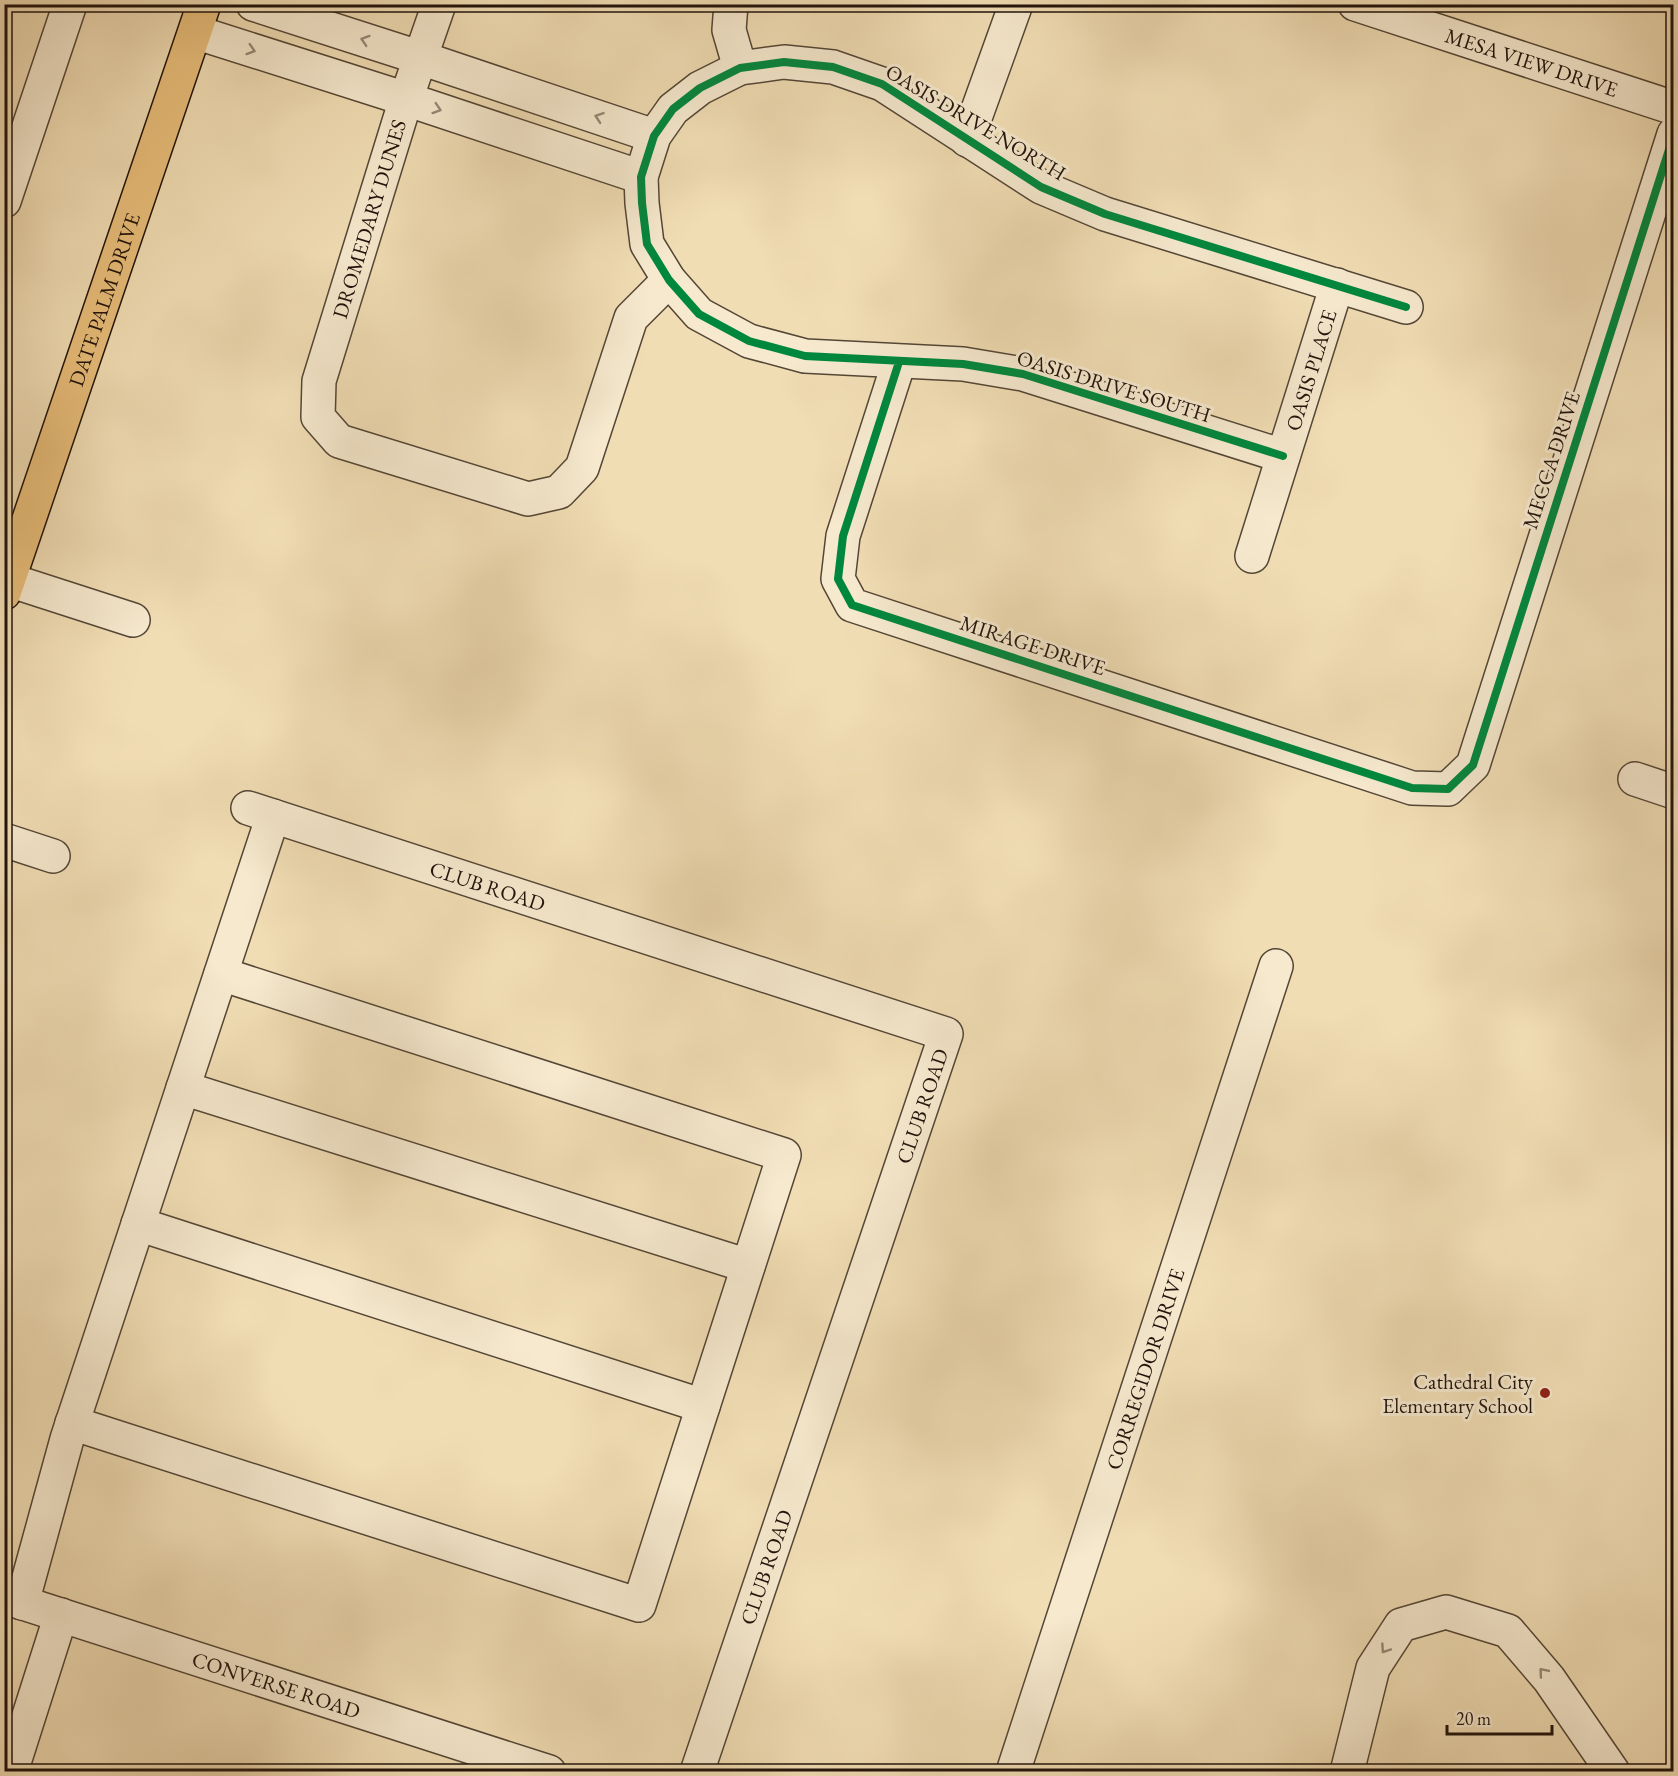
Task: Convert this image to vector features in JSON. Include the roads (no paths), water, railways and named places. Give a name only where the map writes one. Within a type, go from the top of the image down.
[{"type":"main road","name":"DATE PALM DRIVE","points":[[7,586],[200,18]]},
{"type":"street","points":[[4,201],[70,4]]},
{"type":"street","points":[[253,4],[421,57],[654,136]]},
{"type":"street","name":"DROMEDARY DUNES","points":[[439,4],[406,99],[319,381],[318,417],[339,441],[528,499],[559,492],[582,468],[631,318],[669,280]]},
{"type":"street","points":[[731,4],[729,30],[740,68]]},
{"type":"street","points":[[967,140],[1016,4]]},
{"type":"street","name":"MESA VIEW DRIVE","points":[[1355,4],[1674,108]]},
{"type":"street","points":[[200,18],[406,99],[641,177]]},
{"type":"street","name":"OASIS DRIVE NORTH","points":[[641,177],[654,136],[674,109],[700,88],[740,68],[784,62],[833,67],[882,84],[1041,187],[1105,213],[1406,307]]},
{"type":"street","name":"MECCA DRIVE","points":[[1448,789],[1473,765],[1674,134]]},
{"type":"street","name":"OASIS DRIVE SOUTH","points":[[641,177],[647,244],[669,280],[699,314],[749,341],[805,356],[963,364],[1023,374],[1283,456]]},
{"type":"street","name":"OASIS PLACE","points":[[1252,556],[1337,285]]},
{"type":"street","name":"MIRAGE DRIVE","points":[[899,362],[843,536],[838,579],[852,605],[1412,788],[1448,789]]},
{"type":"street","points":[[7,586],[133,620]]},
{"type":"street","points":[[1635,779],[1674,792]]},
{"type":"street","name":"CLUB ROAD","points":[[221,974],[260,812],[946,1034],[697,1772]]},
{"type":"street","points":[[4,840],[53,856]]},
{"type":"street","name":"CORREGIDOR DRIVE","points":[[1013,1772],[1276,966]]},
{"type":"street","points":[[13,1600],[221,974],[784,1155],[639,1605],[72,1423]]},
{"type":"street","points":[[183,1088],[748,1266]]},
{"type":"street","points":[[138,1224],[703,1406]]},
{"type":"street","name":"CONVERSE ROAD","points":[[13,1600],[549,1772]]},
{"type":"street","points":[[1347,1772],[1373,1668],[1401,1625],[1446,1612],[1509,1630],[1549,1679],[1612,1772]]},
{"type":"street","points":[[11,1772],[61,1615]]},
{"type":"place","name":"Cathedral City Elementary School","points":[[1545,1393]]}]
